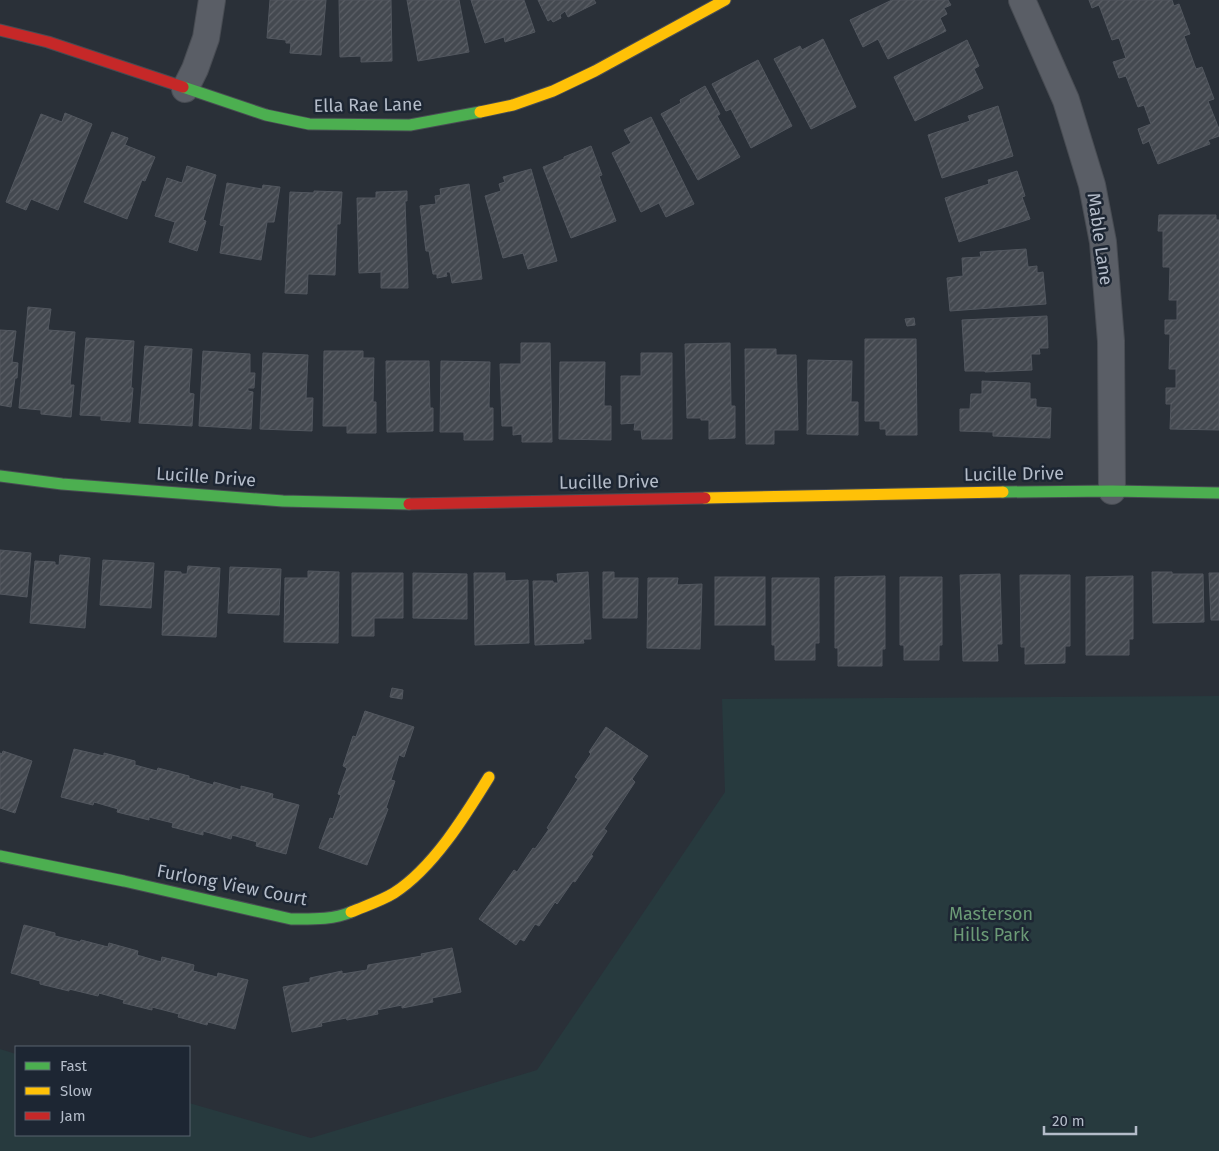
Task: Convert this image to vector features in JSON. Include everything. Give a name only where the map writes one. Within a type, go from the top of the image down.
[{"type":"street","points":[[185,89],[195,69],[206,38],[212,0]]},
{"type":"street","name":"Ella Rae Lane","points":[[0,30],[48,42],[266,115],[309,124],[410,125],[512,104],[553,91],[595,71],[725,0]]},
{"type":"street","name":"Mable Lane","points":[[1022,0],[1066,100],[1092,184],[1103,242],[1111,341],[1112,491]]},
{"type":"street","name":"Lucille Drive","points":[[0,476],[62,484],[273,500],[414,504],[866,494],[1112,491],[1219,493]]},
{"type":"street","name":"Furlong View Court","points":[[0,856],[124,881],[291,919],[317,919],[345,915],[393,894],[416,876],[458,827],[489,777]]},
{"type":"green space","name":"Masterson Hills Park","points":[[1219,696],[1219,1151],[0,1151],[0,1049],[15,1054],[15,1136],[190,1136],[190,1103],[311,1138],[537,1070],[725,792],[722,699]]},
{"type":"building","points":[[270,0],[326,0],[321,55],[290,53],[291,43],[286,43],[286,40],[267,38]]},
{"type":"building","points":[[339,0],[391,0],[392,61],[361,62],[361,56],[340,57]]},
{"type":"building","points":[[407,0],[459,0],[469,52],[418,61]]},
{"type":"building","points":[[471,0],[524,0],[535,32],[505,42],[504,37],[485,43]]},
{"type":"building","points":[[538,0],[594,0],[596,3],[568,17],[565,11],[560,15],[561,18],[553,22],[551,19],[548,21]]},
{"type":"building","points":[[892,0],[948,0],[951,5],[944,8],[947,14],[940,18],[946,31],[888,59],[878,39],[863,47],[850,20]]},
{"type":"building","points":[[1089,0],[1172,0],[1174,6],[1179,4],[1190,34],[1184,36],[1196,69],[1202,67],[1214,99],[1208,101],[1219,129],[1219,136],[1208,140],[1210,144],[1158,164],[1149,141],[1143,144],[1138,129],[1151,124],[1144,105],[1138,107],[1126,76],[1119,78],[1113,62],[1126,58],[1119,38],[1112,40],[1099,5],[1092,8]]},
{"type":"building","points":[[823,39],[856,107],[811,129],[774,59],[800,46],[802,50]]},
{"type":"building","points":[[967,40],[979,66],[974,69],[983,88],[915,121],[894,77]]},
{"type":"building","points":[[758,60],[792,126],[751,148],[731,109],[726,111],[712,84]]},
{"type":"building","points":[[705,86],[720,114],[717,116],[740,157],[698,180],[661,114],[681,103],[680,100]]},
{"type":"building","points":[[998,106],[1013,156],[942,178],[928,135],[970,121],[968,116]]},
{"type":"building","points":[[65,113],[92,124],[58,210],[31,199],[26,210],[6,202],[41,114],[62,122]]},
{"type":"building","points":[[651,117],[694,204],[666,217],[659,203],[641,212],[612,153],[631,143],[624,130]]},
{"type":"building","points":[[112,132],[128,138],[125,145],[155,157],[145,181],[142,180],[127,219],[84,202]]},
{"type":"building","points":[[591,146],[602,175],[599,176],[616,221],[571,238],[543,167]]},
{"type":"building","points":[[187,166],[216,175],[203,220],[206,221],[197,251],[169,242],[175,222],[155,216],[167,178],[182,183]]},
{"type":"building","points":[[531,169],[557,261],[528,269],[523,253],[503,258],[485,196],[501,191],[499,184],[505,182],[503,177]]},
{"type":"building","points":[[1017,171],[1025,196],[1022,197],[1030,219],[959,242],[945,198],[989,184],[988,180]]},
{"type":"building","points":[[227,183],[262,189],[263,185],[280,187],[274,222],[267,222],[261,260],[220,253],[224,226],[220,225]]},
{"type":"building","points":[[469,184],[482,279],[452,283],[450,272],[446,272],[447,276],[437,278],[437,274],[433,274],[429,251],[426,251],[420,206],[436,204],[435,196],[441,195],[440,189]]},
{"type":"building","points":[[314,191],[342,192],[340,224],[337,224],[335,275],[308,274],[307,294],[285,293],[290,192],[314,193]]},
{"type":"building","points":[[407,191],[407,201],[405,201],[408,288],[381,288],[381,272],[359,273],[357,198],[376,198],[376,192]]},
{"type":"building","points":[[1159,215],[1216,215],[1216,220],[1219,220],[1219,430],[1170,429],[1171,404],[1166,404],[1166,388],[1176,388],[1176,369],[1169,369],[1170,334],[1165,334],[1165,320],[1177,320],[1177,300],[1169,300],[1170,267],[1163,267],[1163,231],[1158,231]]},
{"type":"building","points":[[1026,249],[1028,267],[1037,266],[1037,273],[1043,272],[1046,304],[950,311],[947,278],[963,276],[962,258],[981,257],[980,252]]},
{"type":"building","points":[[28,307],[51,309],[48,330],[75,332],[70,385],[74,385],[71,417],[41,414],[41,410],[19,408]]},
{"type":"building","points":[[1047,316],[1048,348],[1039,348],[1040,354],[1031,354],[1032,370],[965,371],[962,320]]},
{"type":"building","points":[[914,318],[915,325],[907,326],[905,319]]},
{"type":"building","points":[[0,330],[16,331],[12,362],[18,363],[11,407],[0,405]]},
{"type":"building","points":[[86,338],[134,341],[130,422],[101,420],[101,416],[80,415]]},
{"type":"building","points":[[865,339],[916,339],[917,435],[886,435],[886,429],[880,429],[880,421],[865,421]]},
{"type":"building","points":[[521,343],[550,343],[552,442],[522,442],[522,434],[513,435],[513,426],[502,426],[500,364],[521,364]]},
{"type":"building","points":[[730,343],[731,406],[735,406],[735,438],[709,439],[709,420],[687,418],[685,344]]},
{"type":"building","points":[[145,346],[192,349],[189,393],[194,394],[192,426],[139,423]]},
{"type":"building","points":[[745,349],[776,349],[776,355],[796,355],[798,430],[774,430],[774,444],[746,444]]},
{"type":"building","points":[[203,351],[250,354],[250,373],[255,373],[254,388],[248,388],[248,391],[253,392],[251,429],[199,426]]},
{"type":"building","points":[[324,351],[363,351],[363,358],[374,358],[373,402],[376,402],[376,433],[347,433],[347,426],[323,426]]},
{"type":"building","points":[[263,353],[308,355],[306,398],[313,398],[312,431],[260,429]]},
{"type":"building","points":[[641,353],[672,353],[672,439],[642,439],[641,430],[634,430],[635,423],[621,424],[621,376],[641,376]]},
{"type":"building","points":[[808,360],[852,361],[851,402],[858,402],[858,435],[807,434]]},
{"type":"building","points":[[386,361],[429,361],[430,408],[433,408],[433,431],[387,432]]},
{"type":"building","points":[[441,361],[490,362],[489,408],[493,408],[493,440],[464,440],[464,432],[440,432]]},
{"type":"building","points":[[560,362],[605,362],[604,406],[611,406],[611,440],[559,439]]},
{"type":"building","points":[[982,381],[1030,383],[1030,399],[1036,399],[1036,407],[1051,408],[1050,438],[993,436],[993,432],[960,431],[960,409],[970,409],[971,394],[982,394]]},
{"type":"building","points":[[0,550],[31,553],[27,597],[0,594]]},
{"type":"building","points":[[60,555],[90,558],[85,628],[30,623],[35,561],[55,562],[55,565],[59,565]]},
{"type":"building","points":[[103,560],[154,563],[151,608],[100,605]]},
{"type":"building","points":[[188,566],[220,568],[216,637],[162,635],[165,571],[187,574]]},
{"type":"building","points":[[230,567],[281,569],[279,615],[228,613]]},
{"type":"building","points":[[308,571],[339,572],[338,643],[284,642],[285,578],[308,578]]},
{"type":"building","points":[[588,572],[591,639],[583,639],[584,643],[535,645],[533,581],[553,581],[553,583],[558,583],[557,574]]},
{"type":"building","points":[[603,572],[614,572],[614,578],[638,578],[637,618],[603,618]]},
{"type":"building","points":[[1152,572],[1203,574],[1204,622],[1153,623]]},
{"type":"building","points":[[352,573],[403,573],[403,618],[374,618],[374,636],[352,636]]},
{"type":"building","points":[[413,573],[467,574],[467,619],[413,618]]},
{"type":"building","points":[[474,573],[505,573],[505,581],[528,580],[529,643],[475,645]]},
{"type":"building","points":[[1209,573],[1219,573],[1219,620],[1211,620]]},
{"type":"building","points":[[1000,574],[1002,644],[997,644],[998,661],[963,661],[960,575]]},
{"type":"building","points":[[1020,575],[1070,575],[1070,646],[1065,646],[1065,663],[1025,664],[1025,647],[1021,647]]},
{"type":"building","points":[[885,576],[885,649],[882,649],[882,666],[838,666],[838,648],[835,648],[835,577]]},
{"type":"building","points":[[1133,576],[1133,639],[1129,639],[1129,655],[1086,655],[1086,577]]},
{"type":"building","points":[[715,577],[765,577],[765,625],[715,625]]},
{"type":"building","points":[[900,577],[942,577],[942,645],[939,645],[939,660],[904,660],[904,645],[900,645]]},
{"type":"building","points":[[648,578],[678,578],[677,585],[702,584],[700,649],[647,648]]},
{"type":"building","points":[[772,578],[819,578],[819,643],[815,643],[815,660],[775,660],[775,645],[772,645]]},
{"type":"building","points":[[392,688],[403,690],[402,699],[390,697]]},
{"type":"building","points":[[365,711],[414,727],[404,757],[399,755],[391,780],[395,781],[386,808],[388,809],[367,865],[319,848],[330,818],[333,819],[341,795],[338,794],[347,768],[343,766],[353,736],[356,737]]},
{"type":"building","points":[[606,727],[648,756],[632,779],[635,782],[604,829],[607,831],[591,855],[593,856],[575,882],[573,881],[557,904],[555,902],[539,926],[535,924],[524,941],[520,939],[516,945],[479,919],[514,870],[517,872],[549,829],[547,828],[578,779],[575,777]]},
{"type":"building","points":[[74,749],[104,756],[104,753],[135,761],[135,765],[157,771],[158,768],[189,776],[189,778],[213,785],[214,782],[241,790],[241,786],[273,794],[272,798],[299,805],[286,854],[256,846],[257,842],[232,835],[231,839],[203,831],[203,835],[172,827],[173,823],[149,817],[149,820],[117,812],[118,809],[94,802],[93,805],[61,797]]},
{"type":"building","points":[[3,751],[32,761],[15,813],[0,808],[0,753],[2,754]]},
{"type":"building","points":[[24,925],[55,933],[55,936],[80,942],[81,940],[108,947],[109,943],[138,951],[137,955],[161,962],[162,957],[194,965],[193,971],[217,977],[218,973],[248,980],[235,1029],[208,1022],[207,1025],[178,1017],[179,1014],[152,1007],[152,1010],[123,1003],[124,1000],[99,993],[98,996],[40,984],[40,981],[11,973]]},
{"type":"building","points":[[452,948],[461,992],[432,998],[433,1002],[402,1008],[402,1005],[377,1010],[378,1014],[321,1023],[322,1026],[292,1032],[283,987],[310,982],[310,978],[342,971],[342,974],[367,970],[368,965],[422,956],[421,954]]},
{"type":"traffic: fast","points":[[183,87],[266,115],[309,124],[410,125],[480,112]]},
{"type":"traffic: fast","points":[[0,476],[62,484],[283,501],[409,504]]},
{"type":"traffic: fast","points":[[1003,492],[1112,491],[1219,493]]},
{"type":"traffic: fast","points":[[0,856],[124,881],[291,919],[329,918],[351,912]]},
{"type":"traffic: slow","points":[[480,112],[513,105],[553,91],[595,71],[725,0]]},
{"type":"traffic: slow","points":[[705,498],[1003,492]]},
{"type":"traffic: slow","points":[[351,912],[394,893],[422,870],[447,840],[489,777]]},
{"type":"traffic: jam","points":[[0,30],[48,42],[183,87]]},
{"type":"traffic: jam","points":[[409,504],[705,498]]}]
